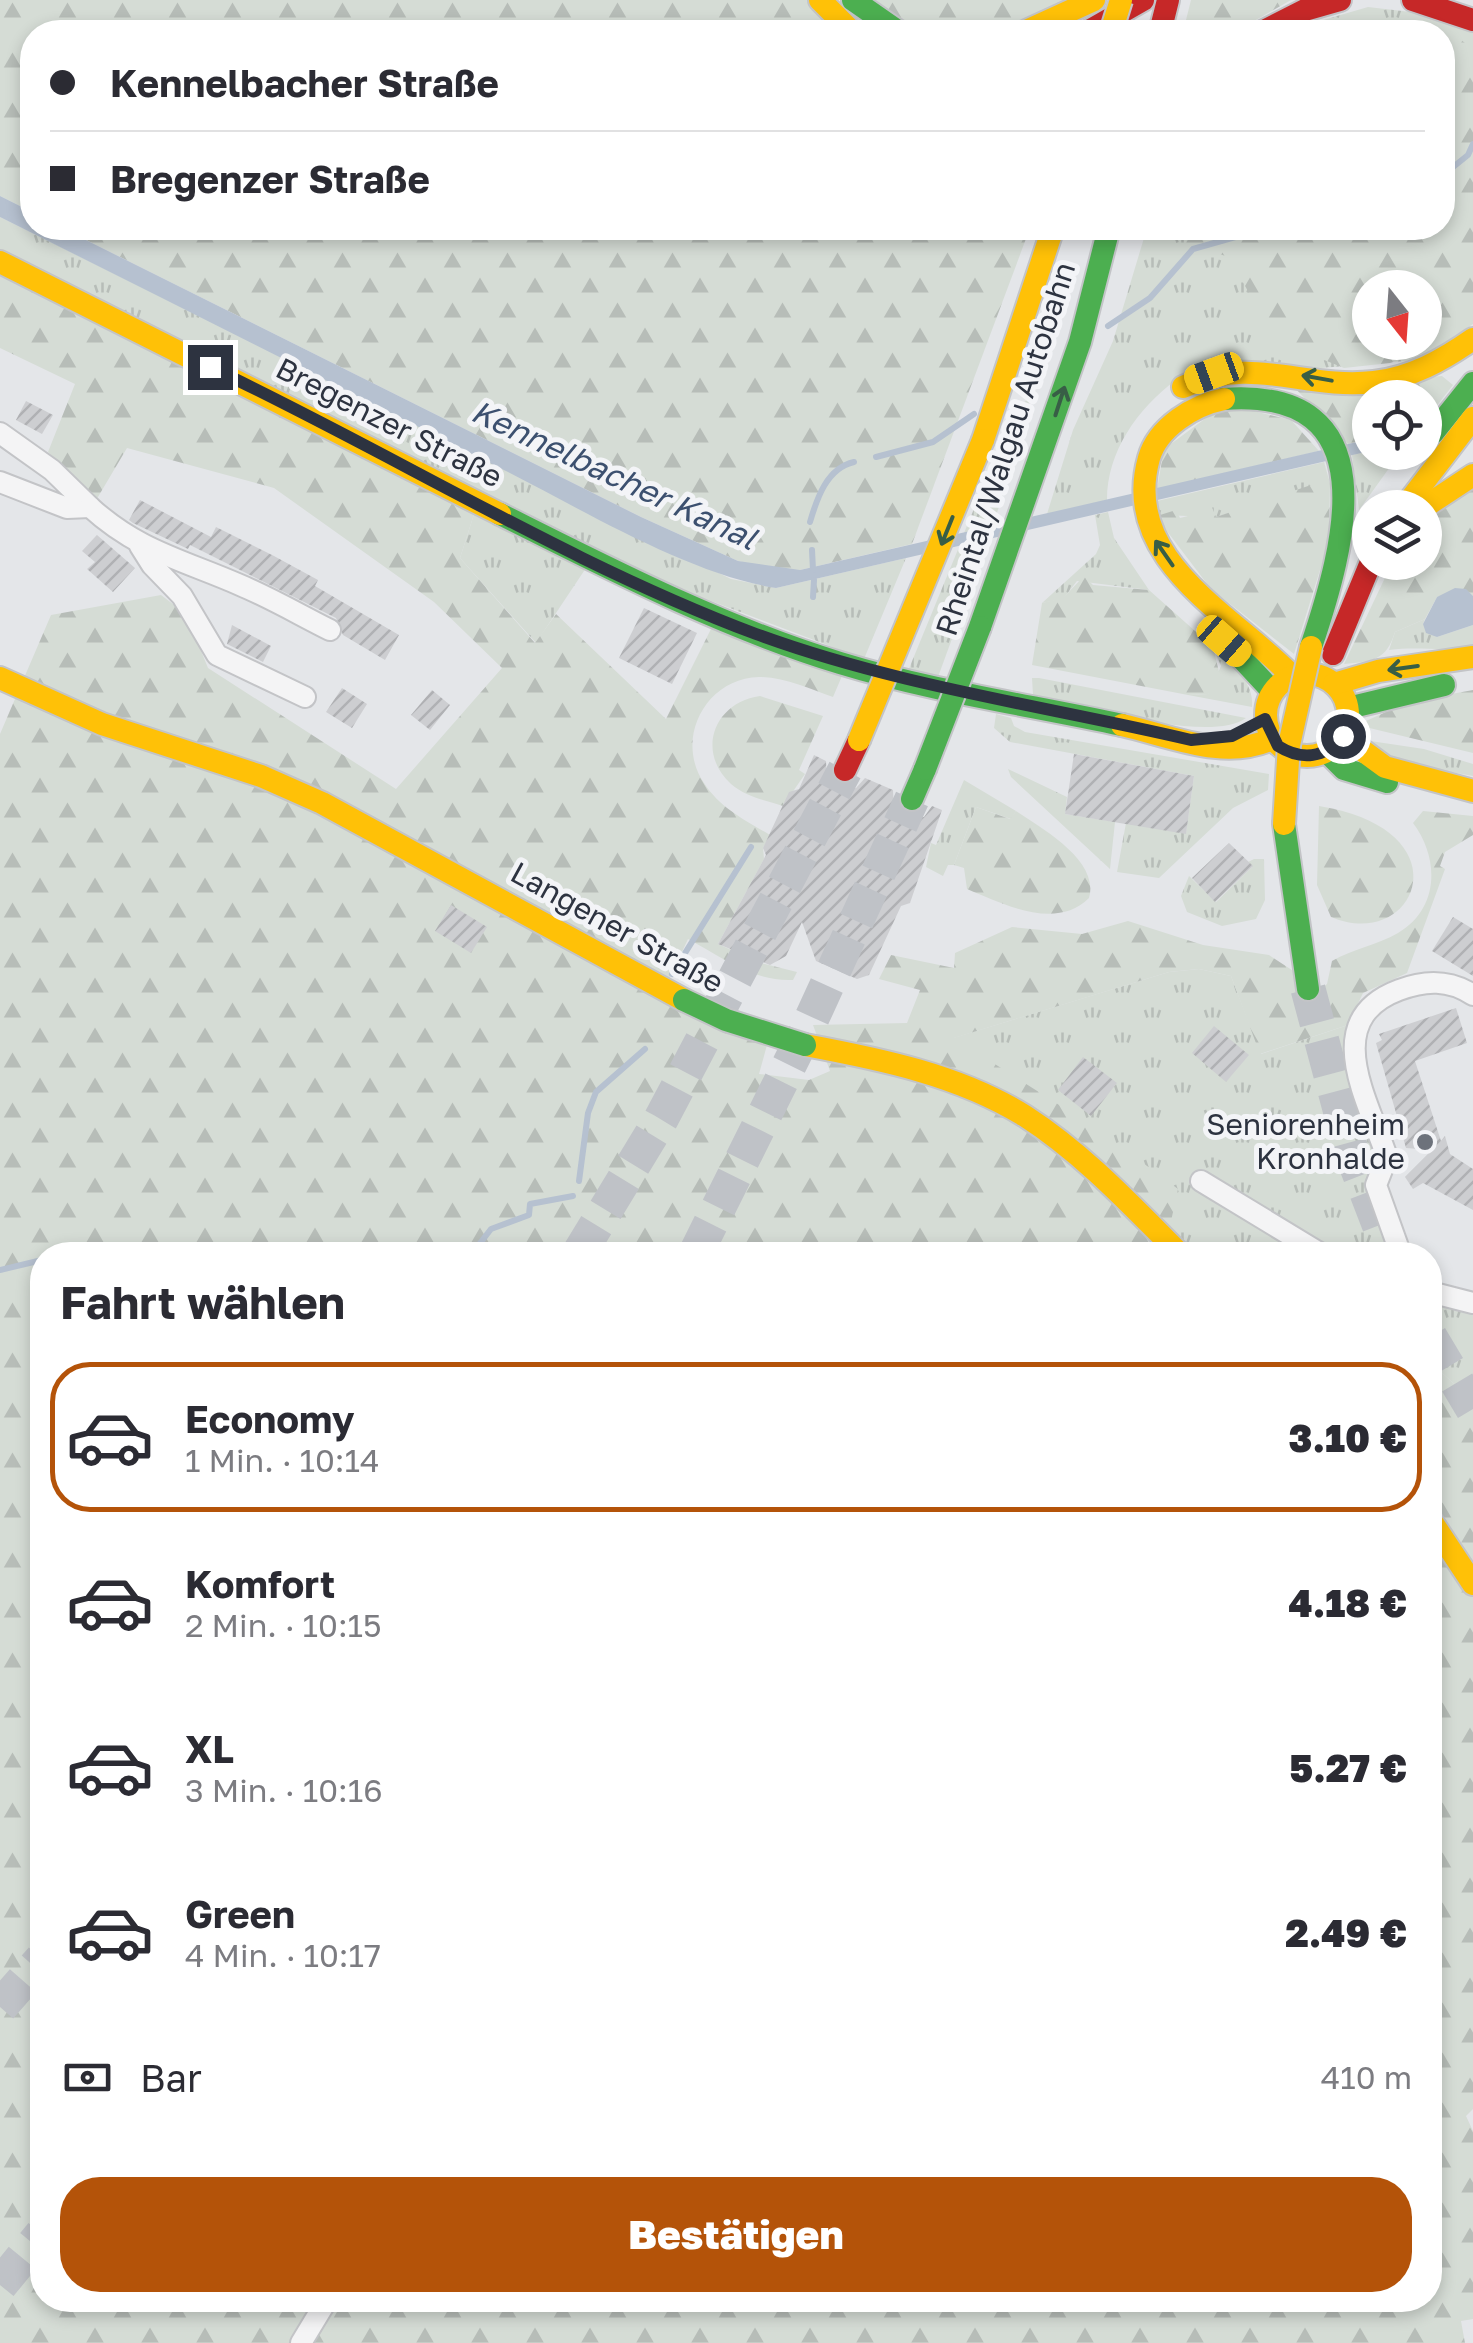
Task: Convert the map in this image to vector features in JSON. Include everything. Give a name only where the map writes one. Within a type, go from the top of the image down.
[{"type":"main road","points":[[820,0],[840,20]]},
{"type":"main road","points":[[853,0],[882,20]]},
{"type":"main road","points":[[1050,20],[1094,0]]},
{"type":"main road","points":[[1108,20],[1143,0]]},
{"type":"main road","points":[[1285,20],[1340,0]]},
{"type":"main road","points":[[1413,0],[1473,20]]},
{"type":"main road","name":"Rheintal/Walgau Autobahn","points":[[845,770],[983,440],[1049,240]]},
{"type":"main road","name":"Rheintal/Walgau Autobahn","points":[[912,799],[1040,461],[1080,342],[1106,240]]},
{"type":"main road","points":[[1080,342],[1118,240]]},
{"type":"main road","name":"Bregenzer Straße","points":[[0,262],[607,568],[752,632],[842,664],[1191,740],[1268,729]]},
{"type":"main road","points":[[1124,462],[1154,409],[1174,392],[1214,373],[1260,368],[1338,382],[1372,382],[1419,371],[1473,339]]},
{"type":"main road","points":[[1292,676],[1270,650],[1174,567],[1146,518],[1144,481],[1159,438],[1176,418],[1208,399],[1236,393],[1266,395],[1309,416],[1334,447],[1343,475],[1345,506],[1320,644]]},
{"type":"main road","points":[[1442,426],[1469,400]]},
{"type":"main road","points":[[1442,437],[1469,400]]},
{"type":"main road","points":[[1390,490],[1413,470]]},
{"type":"main road","points":[[1442,495],[1473,475]]},
{"type":"main road","points":[[1143,563],[1174,598],[1248,662],[1272,691],[1268,729],[1300,756],[1335,744],[1365,759],[1473,791]]},
{"type":"main road","points":[[1308,989],[1296,911],[1289,745],[1320,644],[1352,564]]},
{"type":"main road","points":[[1355,598],[1363,580]]},
{"type":"main road","points":[[1320,644],[1368,580]]},
{"type":"main road","points":[[1334,684],[1378,671],[1473,657]]},
{"type":"main road","points":[[1272,691],[1292,676],[1309,673],[1334,684],[1348,708]]},
{"type":"main road","name":"Langener Straße","points":[[0,678],[102,724],[261,776],[322,803],[726,1020],[805,1044],[921,1070],[1002,1103],[1064,1145],[1167,1242]]},
{"type":"main road","points":[[1348,708],[1387,695],[1473,680]]},
{"type":"main road","points":[[1335,744],[1348,708]]},
{"type":"main road","points":[[1442,1537],[1473,1584]]},
{"type":"street","points":[[0,433],[52,470],[138,544],[172,562],[240,585],[330,630]]},
{"type":"street","points":[[0,482],[67,508],[90,506]]},
{"type":"street","points":[[138,544],[152,566],[182,596],[217,655],[305,697]]},
{"type":"street","points":[[1397,1242],[1376,1185],[1388,1157],[1352,1046],[1356,1026],[1366,1008],[1412,985],[1457,984],[1473,994]]},
{"type":"street","points":[[1200,1181],[1301,1242]]},
{"type":"street","points":[[1442,1295],[1473,1303]]},
{"type":"street","points":[[301,2343],[320,2312]]},
{"type":"green space","points":[[0,0],[808,0],[826,20],[20,20],[20,206],[0,196]]},
{"type":"green space","points":[[868,0],[1073,0],[1019,20],[902,20]]},
{"type":"green space","points":[[1191,0],[1291,0],[1256,20],[1186,20]]},
{"type":"green space","points":[[1368,7],[1428,14],[1443,20],[1323,20]]},
{"type":"green space","points":[[1455,25],[1473,32],[1473,324],[1442,344],[1442,270],[1352,270],[1352,360],[1418,360],[1176,380],[1149,404],[1127,433],[1112,465],[1107,500],[1047,514],[1073,430],[1113,341],[1143,240],[1455,240]]},
{"type":"green space","points":[[1455,36],[1473,49],[1473,308],[1442,338],[1442,270],[1352,270],[1352,360],[1398,360],[1344,368],[1275,340],[1229,257],[1186,244],[1186,240],[1455,240]]},
{"type":"green space","points":[[0,217],[20,227],[20,240],[46,240],[731,579],[776,588],[906,558],[864,659],[661,582],[0,252]]},
{"type":"green space","points":[[86,240],[1026,240],[912,544],[800,570],[770,569],[738,561],[641,517]]},
{"type":"green space","points":[[0,273],[475,511],[460,558],[535,643],[556,614],[666,719],[714,623],[842,676],[833,697],[778,679],[740,680],[710,699],[694,730],[696,766],[710,792],[742,819],[770,835],[763,848],[764,859],[718,944],[761,963],[797,972],[793,980],[764,977],[688,939],[659,1001],[767,1045],[759,1074],[809,1080],[830,1071],[813,1025],[907,1023],[920,990],[879,979],[891,955],[954,968],[955,953],[1012,927],[1082,934],[1128,921],[1203,945],[1269,955],[1321,989],[1327,984],[1332,961],[1398,933],[1421,911],[1428,897],[1431,867],[1422,837],[1413,823],[1423,811],[1473,816],[1473,835],[1445,852],[1440,866],[1445,869],[1407,973],[1363,993],[1348,1025],[1260,1054],[1231,976],[1199,969],[1169,972],[954,1038],[1100,1131],[1178,1189],[1168,1235],[1175,1242],[30,1242],[30,2312],[1442,2312],[1442,1373],[1473,1401],[1473,2109],[1466,2116],[1473,2131],[1473,2319],[1461,2321],[1465,2343],[0,2343],[0,734],[51,615],[161,595],[186,614],[208,668],[396,789],[502,668],[434,602],[274,488],[127,448],[95,502],[48,452],[75,384],[0,348]]},
{"type":"green space","points":[[1442,376],[1453,385],[1442,399],[1442,380],[1393,380]]},
{"type":"green space","points":[[1352,383],[1352,443],[1348,444],[1295,388]]},
{"type":"green space","points":[[1028,399],[1032,412],[992,527],[964,533],[1015,410]]},
{"type":"green space","points":[[1225,404],[1291,420],[1319,451],[1157,489],[1164,449]]},
{"type":"green space","points":[[1324,462],[1330,483],[1216,517],[1160,515],[1157,501]]},
{"type":"green space","points":[[1354,470],[1388,470],[1373,490],[1356,490]]},
{"type":"green space","points":[[1320,482],[1330,483],[1329,541],[1294,654],[1211,589],[1163,526],[1160,515],[1176,510],[1180,518],[1188,516],[1186,508],[1196,503],[1211,505],[1216,517]]},
{"type":"green space","points":[[1473,487],[1473,596],[1465,589],[1437,597],[1425,619],[1395,632],[1383,654],[1344,664],[1384,580],[1442,580],[1442,509]]},
{"type":"green space","points":[[475,511],[588,565],[536,643],[460,558]]},
{"type":"green space","points":[[1108,512],[1114,538],[1149,590],[1077,581],[1063,599],[1042,603],[1096,554],[1100,545],[1095,515]]},
{"type":"green space","points":[[988,540],[938,677],[908,671],[959,547]]},
{"type":"green space","points":[[1084,576],[1093,585],[1149,590],[1213,647],[1222,684],[1208,694],[1188,695],[1032,665],[1042,603],[1063,598]]},
{"type":"green space","points":[[1425,619],[1423,624],[1437,637],[1473,625],[1473,647],[1389,650],[1395,632]]},
{"type":"green space","points":[[1213,647],[1246,681],[1252,707],[1188,695],[1208,694],[1221,666]]},
{"type":"green space","points":[[1032,678],[1246,718],[1228,725],[1203,727],[1143,720],[1033,695]]},
{"type":"green space","points":[[1473,690],[1473,753],[1357,725],[1408,702]]},
{"type":"green space","points":[[760,696],[823,716],[799,770],[805,774],[783,806],[756,798],[731,784],[714,757],[712,743],[722,718],[744,700]]},
{"type":"green space","points":[[996,714],[1011,718],[1014,726],[1025,732],[1269,774],[1268,790],[1233,808],[1159,878],[1117,872],[1126,823],[1186,833],[1194,776],[1010,742],[994,728]]},
{"type":"green space","points":[[1357,739],[1424,749],[1473,764],[1473,776],[1396,762]]},
{"type":"green space","points":[[1008,769],[1067,797],[1065,814],[1115,822],[1110,869],[1011,777]]},
{"type":"green space","points":[[964,780],[1016,811],[1011,819],[976,807],[954,865],[948,865],[943,876],[926,867],[931,843],[936,845]]},
{"type":"green space","points":[[1319,806],[1366,819],[1396,839],[1411,861],[1413,884],[1404,904],[1386,918],[1361,924],[1331,917],[1317,885]]},
{"type":"green space","points":[[976,807],[1010,819],[1016,811],[1067,847],[1086,871],[1089,898],[1076,908],[1045,914],[1013,907],[967,889],[964,868],[954,865]]},
{"type":"green space","points":[[1264,859],[1265,900],[1256,919],[1222,926],[1187,912],[1181,896],[1189,876],[1216,902],[1252,867],[1248,862]]},
{"type":"green space","points":[[1199,969],[1231,976],[1261,1054],[1348,1025],[1345,1057],[1374,1153],[1367,1183],[1389,1242],[1173,1242],[953,1038],[1169,972]]},
{"type":"green space","points":[[1442,1306],[1473,1312],[1473,1401],[1442,1373]]},
{"type":"water","points":[[0,196],[20,206],[20,227],[0,217]]},
{"type":"water","points":[[46,240],[86,240],[641,517],[738,561],[800,570],[1352,443],[1352,455],[776,588],[707,569],[599,520]]},
{"type":"water","points":[[1455,588],[1466,589],[1473,596],[1473,625],[1437,637],[1426,633],[1423,624],[1437,597]]},
{"type":"building","points":[[26,401],[53,415],[42,434],[16,420]]},
{"type":"building","points":[[140,500],[211,537],[216,527],[318,580],[315,586],[399,635],[385,660],[343,635],[336,618],[190,545],[188,549],[133,523],[129,520]]},
{"type":"building","points":[[97,535],[135,568],[113,592],[87,569],[95,562],[82,551]]},
{"type":"building","points":[[644,608],[697,633],[672,684],[619,658]]},
{"type":"building","points":[[232,625],[271,646],[263,662],[227,644]]},
{"type":"building","points":[[342,688],[367,704],[352,728],[326,712]]},
{"type":"building","points":[[432,690],[450,705],[430,730],[411,715]]},
{"type":"building","points":[[1074,754],[1194,776],[1186,834],[1065,814]]},
{"type":"building","points":[[814,755],[826,761],[827,781],[837,790],[856,788],[865,778],[893,790],[894,811],[904,819],[924,817],[932,806],[942,810],[910,903],[901,906],[869,975],[857,979],[816,961],[802,922],[786,956],[770,965],[718,944],[766,855],[763,848],[789,792],[799,789]]},
{"type":"building","points":[[1229,843],[1253,866],[1215,902],[1192,878]]},
{"type":"building","points":[[451,905],[487,927],[471,953],[435,931]]},
{"type":"building","points":[[1453,917],[1473,929],[1473,976],[1432,951]]},
{"type":"building","points":[[1456,1008],[1467,1043],[1415,1061],[1441,1141],[1445,1136],[1450,1154],[1473,1169],[1473,1210],[1423,1183],[1413,1189],[1405,1177],[1432,1150],[1406,1148],[1376,1043],[1382,1040],[1379,1034]]},
{"type":"building","points":[[1214,1026],[1249,1055],[1226,1082],[1192,1053]]},
{"type":"building","points":[[1083,1057],[1117,1083],[1091,1116],[1058,1090]]},
{"type":"waterway","points":[[1455,166],[1468,155],[1473,144]]},
{"type":"waterway","points":[[1108,326],[1150,298],[1193,249],[1225,240]]},
{"type":"waterway","points":[[876,457],[933,442],[974,414]]},
{"type":"waterway","points":[[810,522],[830,477],[854,462]]},
{"type":"waterway","points":[[812,550],[813,570]]},
{"type":"waterway","points":[[813,597],[814,580]]},
{"type":"waterway","points":[[672,974],[751,847]]},
{"type":"waterway","points":[[579,1181],[588,1113],[596,1092],[645,1049]]},
{"type":"waterway","points":[[481,1242],[491,1229],[529,1215],[530,1204],[573,1196]]},
{"type":"waterway","points":[[0,1270],[30,1263]]},
{"type":"tunnel","points":[[586,1242],[661,1119],[845,770]]},
{"type":"tunnel","points":[[701,1242],[806,1031],[912,799]]},
{"type":"tunnel","points":[[1308,989],[1352,1154],[1386,1242]]},
{"type":"tunnel","points":[[1442,1357],[1473,1409]]},
{"type":"tunnel","points":[[0,2007],[30,1973]]},
{"type":"tunnel","points":[[0,2285],[30,2249]]},
{"type":"traffic: fast","points":[[853,0],[882,20]]},
{"type":"traffic: fast","points":[[980,627],[1080,342],[1106,240]]},
{"type":"traffic: fast","points":[[1442,422],[1473,383]]},
{"type":"traffic: fast","points":[[1224,399],[1277,402],[1312,418],[1333,446],[1342,481],[1342,521],[1335,564],[1311,647]]},
{"type":"traffic: fast","points":[[500,514],[667,596],[796,649],[909,682],[1122,725]]},
{"type":"traffic: fast","points":[[925,769],[980,627]]},
{"type":"traffic: fast","points":[[1232,648],[1272,691]]},
{"type":"traffic: fast","points":[[1348,708],[1444,685]]},
{"type":"traffic: fast","points":[[1326,751],[1344,769],[1387,782]]},
{"type":"traffic: fast","points":[[912,799],[925,769]]},
{"type":"traffic: fast","points":[[1284,824],[1308,989]]},
{"type":"traffic: fast","points":[[684,1000],[726,1020],[805,1045]]},
{"type":"traffic: slow","points":[[820,0],[840,20]]},
{"type":"traffic: slow","points":[[1050,20],[1094,0]]},
{"type":"traffic: slow","points":[[1115,20],[1121,0]]},
{"type":"traffic: slow","points":[[983,440],[1049,240]]},
{"type":"traffic: slow","points":[[0,262],[500,514]]},
{"type":"traffic: slow","points":[[1183,387],[1233,373],[1324,382],[1388,380],[1426,367],[1473,339]]},
{"type":"traffic: slow","points":[[1224,399],[1179,419],[1154,447],[1144,494],[1151,526],[1166,555],[1187,582],[1292,676]]},
{"type":"traffic: slow","points":[[1418,490],[1473,418]]},
{"type":"traffic: slow","points":[[859,740],[983,440]]},
{"type":"traffic: slow","points":[[1442,495],[1473,475]]},
{"type":"traffic: slow","points":[[1284,824],[1289,745],[1311,647]]},
{"type":"traffic: slow","points":[[1334,684],[1378,671],[1473,657]]},
{"type":"traffic: slow","points":[[1299,674],[1315,674],[1341,692],[1348,715],[1345,731],[1336,744],[1315,756],[1299,756],[1273,738],[1266,723],[1266,707],[1284,681],[1299,674]]},
{"type":"traffic: slow","points":[[0,678],[102,724],[261,776],[322,803],[684,1000]]},
{"type":"traffic: slow","points":[[1122,725],[1216,747],[1235,748],[1272,739]]},
{"type":"traffic: slow","points":[[1343,736],[1385,767],[1473,791]]},
{"type":"traffic: slow","points":[[805,1045],[918,1070],[1000,1102],[1067,1147],[1168,1242]]},
{"type":"traffic: slow","points":[[1442,1537],[1473,1584]]},
{"type":"traffic: jam","points":[[1108,20],[1143,0]]},
{"type":"traffic: jam","points":[[1163,20],[1168,0]]},
{"type":"traffic: jam","points":[[1285,20],[1340,0]]},
{"type":"traffic: jam","points":[[1413,0],[1473,20]]},
{"type":"traffic: jam","points":[[1333,654],[1364,580]]},
{"type":"traffic: jam","points":[[845,770],[859,740]]},
{"type":"place","name":"Seniorenheim Kronhalde","points":[[1425,1142]]},
{"type":"route","points":[[210,367],[607,568],[752,632],[842,664],[1191,740],[1232,736],[1265,719],[1278,746],[1300,756],[1326,752],[1343,736]]},
{"type":"water label","name":"Kennelbacher Kanal","points":[[614,475]]}]
